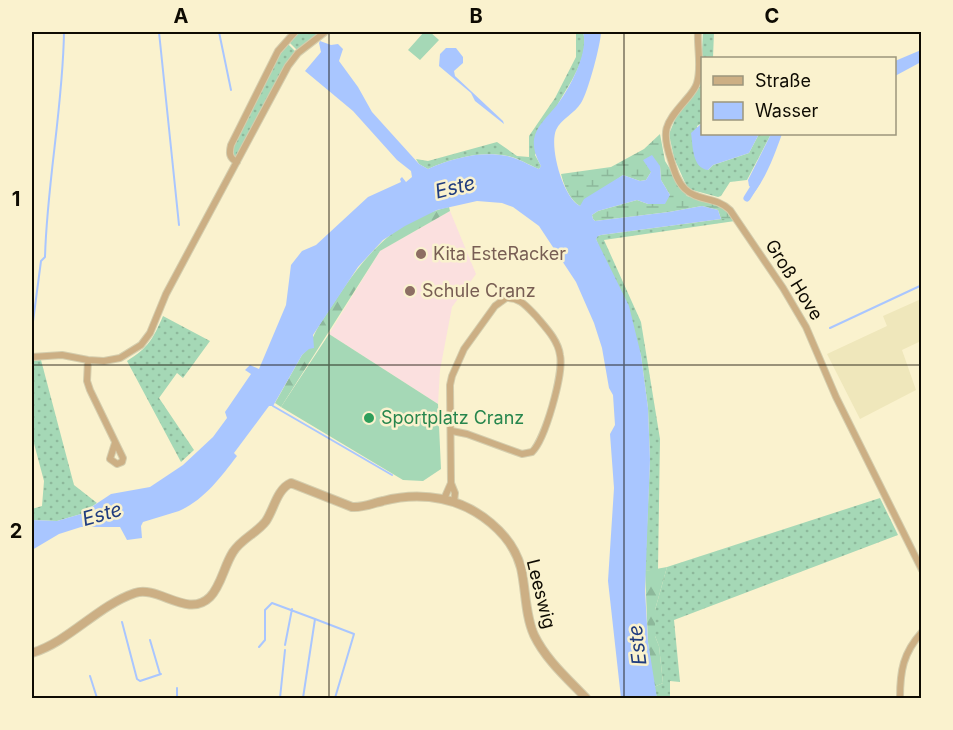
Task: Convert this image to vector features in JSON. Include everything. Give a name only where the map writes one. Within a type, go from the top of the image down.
[{"type":"street","points":[[237,162],[229,153],[231,145],[271,63],[286,40],[295,32]]},
{"type":"street","points":[[32,357],[62,355],[104,361],[120,358],[141,345],[150,333],[166,294],[288,66],[298,53],[325,32]]},
{"type":"street","name":"Groß Hove","points":[[698,32],[697,84],[671,117],[666,130],[666,142],[675,173],[682,186],[689,192],[718,201],[730,210],[783,288],[809,333],[836,397],[921,570]]},
{"type":"street","points":[[444,500],[451,483],[450,385],[460,356],[495,306],[506,298],[517,299],[526,305],[546,328],[554,339],[561,356],[560,377],[540,441],[532,452],[522,454],[467,434],[452,431]]},
{"type":"street","points":[[88,360],[87,381],[90,390],[116,443]]},
{"type":"street","points":[[32,653],[61,640],[109,607],[136,592],[149,592],[189,604],[206,600],[214,591],[234,550],[266,521],[287,484],[296,484],[352,507],[410,496],[454,502],[455,493],[451,483]]},
{"type":"street","name":"Leeswig","points":[[454,502],[476,512],[494,526],[514,552],[520,567],[533,633],[548,656],[586,699]]},
{"type":"street","points":[[900,699],[900,675],[904,657],[921,632]]},
{"type":"shaded area","name":"Schule Cranz","points":[[450,211],[476,274],[452,307],[440,370],[438,404],[329,334],[380,251]]},
{"type":"shaded area","points":[[921,299],[921,341],[902,350],[916,390],[860,419],[827,354],[887,326],[883,316]]},
{"type":"green space","points":[[299,32],[322,32],[298,51],[288,41]]},
{"type":"green space","points":[[424,32],[430,32],[439,40],[420,60],[408,50]]},
{"type":"green space","points":[[576,32],[583,32],[584,50],[573,78],[556,108],[535,155],[541,166],[539,169],[512,157],[487,154],[467,156],[428,169],[419,164],[416,159],[428,161],[497,142],[517,156],[529,157],[529,136],[555,98],[576,57]]},
{"type":"green space","points":[[703,32],[714,32],[713,57],[702,57]]},
{"type":"green space","points":[[287,43],[296,52],[238,156],[235,157],[233,146],[276,60]]},
{"type":"green space","points":[[701,68],[701,124],[697,126],[708,170],[713,165],[749,153],[758,135],[770,135],[747,180],[730,182],[718,197],[687,187],[674,158],[669,134],[676,117],[700,86]]},
{"type":"green space","points":[[660,134],[665,161],[687,196],[722,206],[732,219],[721,219],[718,210],[702,206],[595,221],[593,219],[592,215],[598,211],[637,200],[648,204],[670,195],[661,180],[660,166],[651,172],[646,180],[640,181],[623,175],[580,206],[570,196],[561,174],[611,167],[644,149]]},
{"type":"green space","points":[[449,207],[450,211],[380,251],[281,407],[275,403],[320,324],[358,268],[372,252],[406,224],[426,214]]},
{"type":"green space","points":[[721,219],[735,221],[604,240],[641,322],[660,439],[658,570],[645,571],[650,460],[648,408],[641,355],[596,239],[601,235]]},
{"type":"green space","points":[[163,316],[210,341],[183,378],[177,373],[159,398],[194,450],[181,462],[127,361],[149,342]]},
{"type":"green space","name":"Sportplatz Cranz","points":[[329,334],[438,404],[441,469],[423,481],[403,480],[281,407]]},
{"type":"green space","points":[[41,360],[74,485],[97,503],[81,514],[57,521],[32,520],[32,509],[42,506],[44,481],[32,436],[32,361]]},
{"type":"green space","points":[[880,498],[898,535],[674,620],[680,682],[670,681],[670,698],[657,698],[654,687],[663,683],[659,646],[655,636],[655,610],[667,567]]},
{"type":"green space","points":[[667,567],[655,610],[655,636],[659,646],[663,683],[654,687],[648,642],[645,571]]},
{"type":"water","name":"Este","points":[[583,32],[601,32],[594,68],[581,103],[558,126],[554,138],[559,171],[568,193],[580,206],[584,199],[623,175],[640,181],[646,180],[651,172],[643,160],[652,155],[660,166],[661,180],[670,195],[665,204],[648,204],[637,200],[598,211],[592,215],[595,221],[702,206],[718,210],[721,219],[601,235],[596,239],[629,306],[641,355],[648,408],[650,460],[645,590],[648,642],[657,698],[621,698],[608,581],[614,488],[610,434],[615,425],[613,395],[609,388],[602,348],[576,282],[539,226],[513,207],[502,203],[477,201],[437,210],[383,240],[358,267],[313,335],[314,348],[302,355],[273,406],[269,406],[234,453],[237,456],[225,472],[196,501],[179,511],[143,522],[142,538],[127,540],[120,527],[81,527],[59,534],[32,550],[32,520],[57,521],[81,514],[111,494],[150,487],[183,465],[213,437],[227,418],[225,412],[251,374],[245,370],[250,365],[259,369],[286,305],[291,265],[302,251],[316,245],[368,197],[401,182],[402,177],[406,182],[412,177],[411,171],[397,160],[353,111],[305,71],[321,52],[320,41],[331,45],[338,44],[343,49],[339,61],[358,87],[372,112],[419,164],[428,169],[467,156],[487,154],[515,158],[539,169],[541,166],[534,146],[535,134],[573,80],[581,59]]},
{"type":"water","points":[[446,48],[456,48],[463,57],[463,63],[454,71],[455,76],[504,124],[475,101],[471,93],[439,66],[440,54]]},
{"type":"water","points":[[921,50],[921,62],[896,75],[896,61]]},
{"type":"water","points":[[701,124],[701,135],[758,135],[749,153],[713,165],[708,170],[696,161],[691,133]]},
{"type":"water","points":[[770,135],[782,135],[764,177],[748,200],[747,198],[754,189],[749,186],[748,180]]},
{"type":"waterway","points":[[32,329],[41,261],[45,257],[64,32]]},
{"type":"waterway","points":[[159,32],[179,225]]},
{"type":"waterway","points":[[219,32],[231,90]]},
{"type":"waterway","points":[[747,198],[757,182]]},
{"type":"waterway","points":[[830,328],[922,285]]},
{"type":"waterway","points":[[273,406],[392,475]]},
{"type":"waterway","points":[[259,647],[265,640],[265,610],[272,603],[315,619],[303,698]]},
{"type":"waterway","points":[[285,645],[292,609]]},
{"type":"waterway","points":[[315,619],[354,634],[335,698]]},
{"type":"waterway","points":[[122,622],[137,679],[140,681],[161,674]]},
{"type":"waterway","points":[[150,640],[160,674]]},
{"type":"waterway","points":[[280,698],[285,650]]},
{"type":"waterway","points":[[90,676],[97,698]]},
{"type":"waterway","points":[[177,688],[177,698]]},
{"type":"place","name":"Kita EsteRacker","points":[[421,254]]},
{"type":"place","name":"Schule Cranz","points":[[410,291]]},
{"type":"place","name":"Sportplatz Cranz","points":[[369,418]]}]
